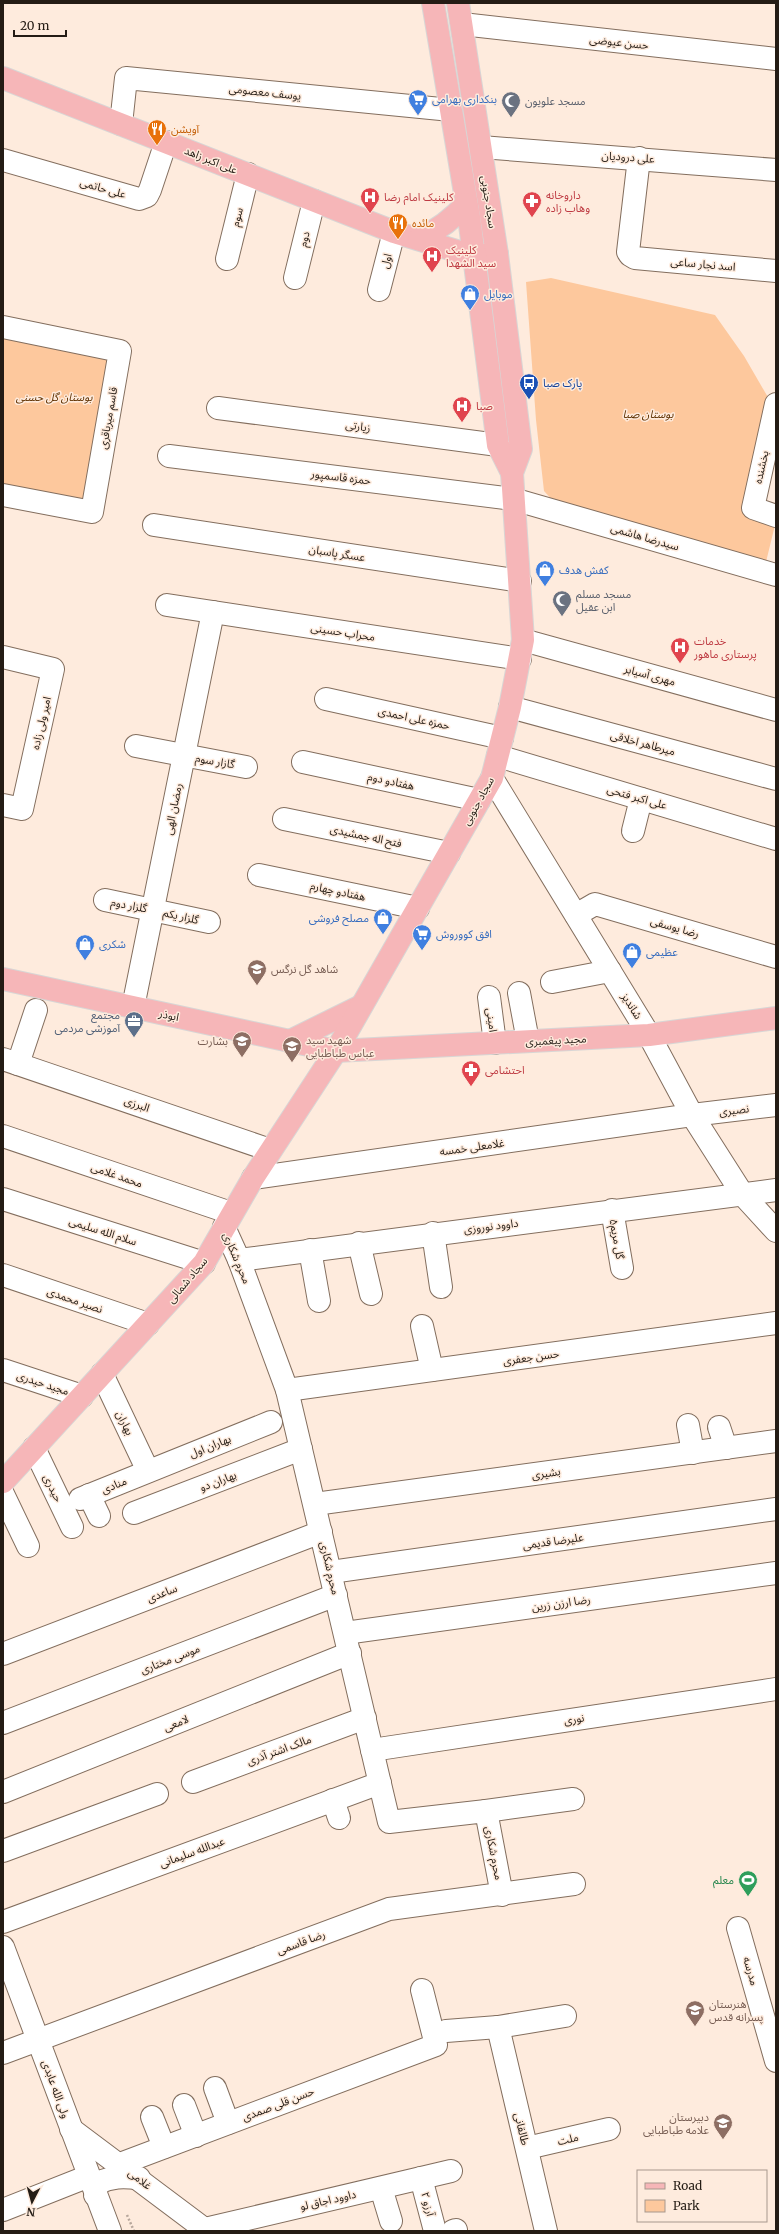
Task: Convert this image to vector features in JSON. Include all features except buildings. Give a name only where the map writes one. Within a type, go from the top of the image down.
[{"type":"main road","name":"سجاد جنوبی","points":[[433,3],[466,204],[498,445],[512,473]]},
{"type":"main road","name":"سجاد جنوبی","points":[[336,1051],[492,778],[510,707],[521,649],[520,581],[512,473],[521,449],[497,254],[458,3]]},
{"type":"main road","name":"علی اکبر زاهد","points":[[3,78],[394,232],[472,256]]},
{"type":"main road","points":[[419,239],[437,231],[453,220],[466,204]]},
{"type":"main road","points":[[472,256],[497,254]]},
{"type":"main road","name":"ابوذر","points":[[3,979],[336,1051]]},
{"type":"main road","points":[[290,1041],[361,1006]]},
{"type":"main road","name":"مجید پیغمبری","points":[[336,1051],[649,1035],[776,1018]]},
{"type":"main road","name":"سجاد شمالی","points":[[4,1482],[204,1263],[270,1150],[336,1051]]},
{"type":"street","name":"حسن عیوضی","points":[[462,24],[776,60]]},
{"type":"street","name":"یوسف معصومی","points":[[121,124],[126,78],[451,110]]},
{"type":"street","name":"علی حاتمی","points":[[3,160],[139,199],[147,196],[150,190],[166,142]]},
{"type":"street","name":"علی درودیان","points":[[481,147],[639,158],[776,170]]},
{"type":"street","name":"اسد نجار ساعی","points":[[639,158],[628,252],[630,255],[635,258],[776,271]]},
{"type":"street","name":"سوم","points":[[227,259],[248,174]]},
{"type":"street","name":"دوم","points":[[295,278],[314,201]]},
{"type":"street","name":"اول","points":[[379,290],[394,232]]},
{"type":"street","name":"قاسم میرباقری","points":[[3,328],[120,352],[92,512],[3,495]]},
{"type":"street","name":"بخشنده","points":[[776,404],[753,508],[776,516]]},
{"type":"street","name":"زیارتی","points":[[218,408],[498,445]]},
{"type":"street","name":"حمزه قاسمپور","points":[[169,456],[513,499]]},
{"type":"street","name":"سیدرضا هاشمی","points":[[513,499],[776,575]]},
{"type":"street","name":"عسگر پاسبان","points":[[154,525],[520,581]]},
{"type":"street","name":"محراب حسینی","points":[[167,605],[213,612],[521,649]]},
{"type":"street","name":"رمضان الهی","points":[[133,1007],[213,612]]},
{"type":"street","name":"مهری آسیابر","points":[[521,649],[776,710]]},
{"type":"street","name":"امیر ولی زاده","points":[[3,658],[53,669],[22,809],[3,805]]},
{"type":"street","name":"حمزه علی احمدی","points":[[326,699],[500,747]]},
{"type":"street","name":"میرطاهر اخلاقی","points":[[510,707],[776,779]]},
{"type":"street","name":"گازار سوم","points":[[136,746],[246,767]]},
{"type":"street","name":"علی اکبر فتحی","points":[[500,747],[641,799],[776,839]]},
{"type":"street","name":"هفتادو دوم","points":[[302,762],[479,800]]},
{"type":"street","name":"شاندیز","points":[[492,778],[649,1035],[692,1115],[743,1195],[776,1230]]},
{"type":"street","points":[[633,831],[641,799]]},
{"type":"street","name":"فتح اله جمشیدی","points":[[284,819],[449,853]]},
{"type":"street","name":"هفتادو چهارم","points":[[259,875],[418,908]]},
{"type":"street","name":"گلزار دوم","points":[[105,900],[153,910]]},
{"type":"street","name":"رضا یوسفی","points":[[576,915],[595,904],[776,957]]},
{"type":"street","name":"گلزار یکم","points":[[153,910],[209,922]]},
{"type":"street","points":[[552,982],[610,971]]},
{"type":"street","points":[[519,993],[528,1041]]},
{"type":"street","name":"امینی","points":[[489,997],[495,1043]]},
{"type":"street","points":[[11,1062],[36,1010]]},
{"type":"street","name":"البرزی","points":[[11,1062],[270,1150]]},
{"type":"street","name":"نصیری","points":[[692,1115],[776,1106]]},
{"type":"street","name":"غلامعلی خمسه","points":[[253,1178],[692,1115]]},
{"type":"street","name":"محمد غلامی","points":[[3,1136],[228,1220]]},
{"type":"street","name":"داوود نوروزی","points":[[239,1260],[433,1233],[776,1190]]},
{"type":"street","name":"سلام الله سلیمی","points":[[3,1199],[204,1263]]},
{"type":"street","name":"گل مریم۵","points":[[612,1210],[622,1268]]},
{"type":"street","name":"محرم شکاری","points":[[228,1220],[239,1260],[287,1390],[348,1643],[389,1822],[573,1799]]},
{"type":"street","points":[[433,1233],[441,1287]]},
{"type":"street","points":[[359,1243],[371,1294]]},
{"type":"street","points":[[310,1250],[319,1301]]},
{"type":"street","name":"نصیر محمدی","points":[[3,1275],[148,1324]]},
{"type":"street","name":"حسن جعفری","points":[[287,1390],[776,1323]]},
{"type":"street","points":[[422,1326],[432,1370]]},
{"type":"street","name":"مجید حیدری","points":[[3,1370],[82,1396]]},
{"type":"street","name":"بهاران","points":[[102,1374],[148,1471]]},
{"type":"street","name":"بهاران اول","points":[[148,1471],[271,1422]]},
{"type":"street","points":[[688,1425],[693,1453]]},
{"type":"street","points":[[718,1427],[726,1448]]},
{"type":"street","name":"بشیری","points":[[315,1504],[776,1441]]},
{"type":"street","name":"حیدری","points":[[34,1448],[72,1527]]},
{"type":"street","name":"بهاران دو","points":[[134,1512],[301,1449]]},
{"type":"street","name":"منادی","points":[[99,1516],[84,1497],[148,1471]]},
{"type":"street","points":[[4,1482],[28,1546]]},
{"type":"street","name":"علیرضا قدیمی","points":[[331,1572],[776,1509]]},
{"type":"street","name":"ساعدی","points":[[3,1654],[321,1532]]},
{"type":"street","name":"رضا ارزن زرین","points":[[348,1643],[776,1573]]},
{"type":"street","name":"موسی مختاری","points":[[3,1723],[336,1594]]},
{"type":"street","name":"لامعی","points":[[3,1792],[348,1643]]},
{"type":"street","name":"نوری","points":[[372,1750],[776,1688]]},
{"type":"street","name":"مالک اشتر آذری","points":[[193,1782],[365,1718]]},
{"type":"street","name":"عبدالله سلیمانی","points":[[3,1922],[336,1809],[380,1783]]},
{"type":"street","points":[[3,1851],[157,1794]]},
{"type":"street","name":"محرم شکاری","points":[[486,1811],[502,1895]]},
{"type":"street","name":"رضا قاسمی","points":[[3,2053],[389,1909],[502,1895],[574,1884]]},
{"type":"street","name":"مدرسه","points":[[738,1928],[776,2061]]},
{"type":"street","name":"ولی الله عابدی","points":[[3,1947],[110,2231]]},
{"type":"street","points":[[422,1990],[441,2038],[565,2016]]},
{"type":"street","name":"طالقانی","points":[[498,2027],[546,2231]]},
{"type":"street","name":"حسن قلی صمدی","points":[[120,2164],[196,2136],[441,2038]]},
{"type":"street","points":[[215,2088],[228,2123]]},
{"type":"street","points":[[184,2105],[196,2136]]},
{"type":"street","points":[[152,2117],[164,2147]]},
{"type":"street","name":"غلامی","points":[[71,2129],[139,2178],[206,2230]]},
{"type":"street","name":"ملت","points":[[527,2148],[609,2129]]},
{"type":"street","name":"داوود اجاق لو","points":[[206,2230],[451,2171]]},
{"type":"street","points":[[3,2210],[92,2186],[106,2179],[121,2176],[139,2178]]},
{"type":"street","name":"آرزو ۲","points":[[422,2178],[435,2231]]},
{"type":"street","points":[[381,2188],[391,2221]]},
{"type":"green space","name":"بوستان صبا","points":[[551,278],[715,315],[744,356],[769,399],[752,476],[776,521],[765,566],[556,504],[544,491],[536,420],[526,282]]},
{"type":"green space","name":"بوستان گل حسنی","points":[[3,333],[114,356],[86,507],[3,491]]},
{"type":"place","name":"بنکداری بهرامی","points":[[418,116]]},
{"type":"place","name":"مسجد علویون","points":[[511,118]]},
{"type":"place","name":"آویشن","points":[[157,146]]},
{"type":"place","name":"کلینیک امام رضا","points":[[370,214]]},
{"type":"place","name":"داروخانه وهاب زاده","points":[[532,218]]},
{"type":"place","name":"مائده","points":[[398,240]]},
{"type":"place","name":"کلینیک سید الشهدا","points":[[432,273]]},
{"type":"place","name":"موبایل","points":[[470,311]]},
{"type":"place","name":"پارک صبا","points":[[529,400]]},
{"type":"place","name":"صبا","points":[[462,423]]},
{"type":"place","name":"کفش هدف","points":[[545,587]]},
{"type":"place","name":"مسجد مسلم ابن عقیل","points":[[562,617]]},
{"type":"place","name":"خدمات پرستاری ماهور","points":[[680,664]]},
{"type":"place","name":"مصلح فروشی","points":[[383,935]]},
{"type":"place","name":"افق کووروش","points":[[422,951]]},
{"type":"place","name":"شکری","points":[[85,961]]},
{"type":"place","name":"عظیمی","points":[[632,969]]},
{"type":"place","name":"شاهد گل نرگس","points":[[257,986]]},
{"type":"place","name":"مجتمع آموزشی مردمی","points":[[134,1038]]},
{"type":"place","name":"بشارت","points":[[242,1058]]},
{"type":"place","name":"شهید سید عباس طباطبایی","points":[[292,1063]]},
{"type":"place","name":"احتشامی","points":[[471,1087]]},
{"type":"place","name":"معلم","points":[[748,1897]]},
{"type":"place","name":"هنرستان پسرانه قدس","points":[[695,2027]]},
{"type":"place","name":"دبیرستان علامه طباطبایی","points":[[723,2140]]}]
